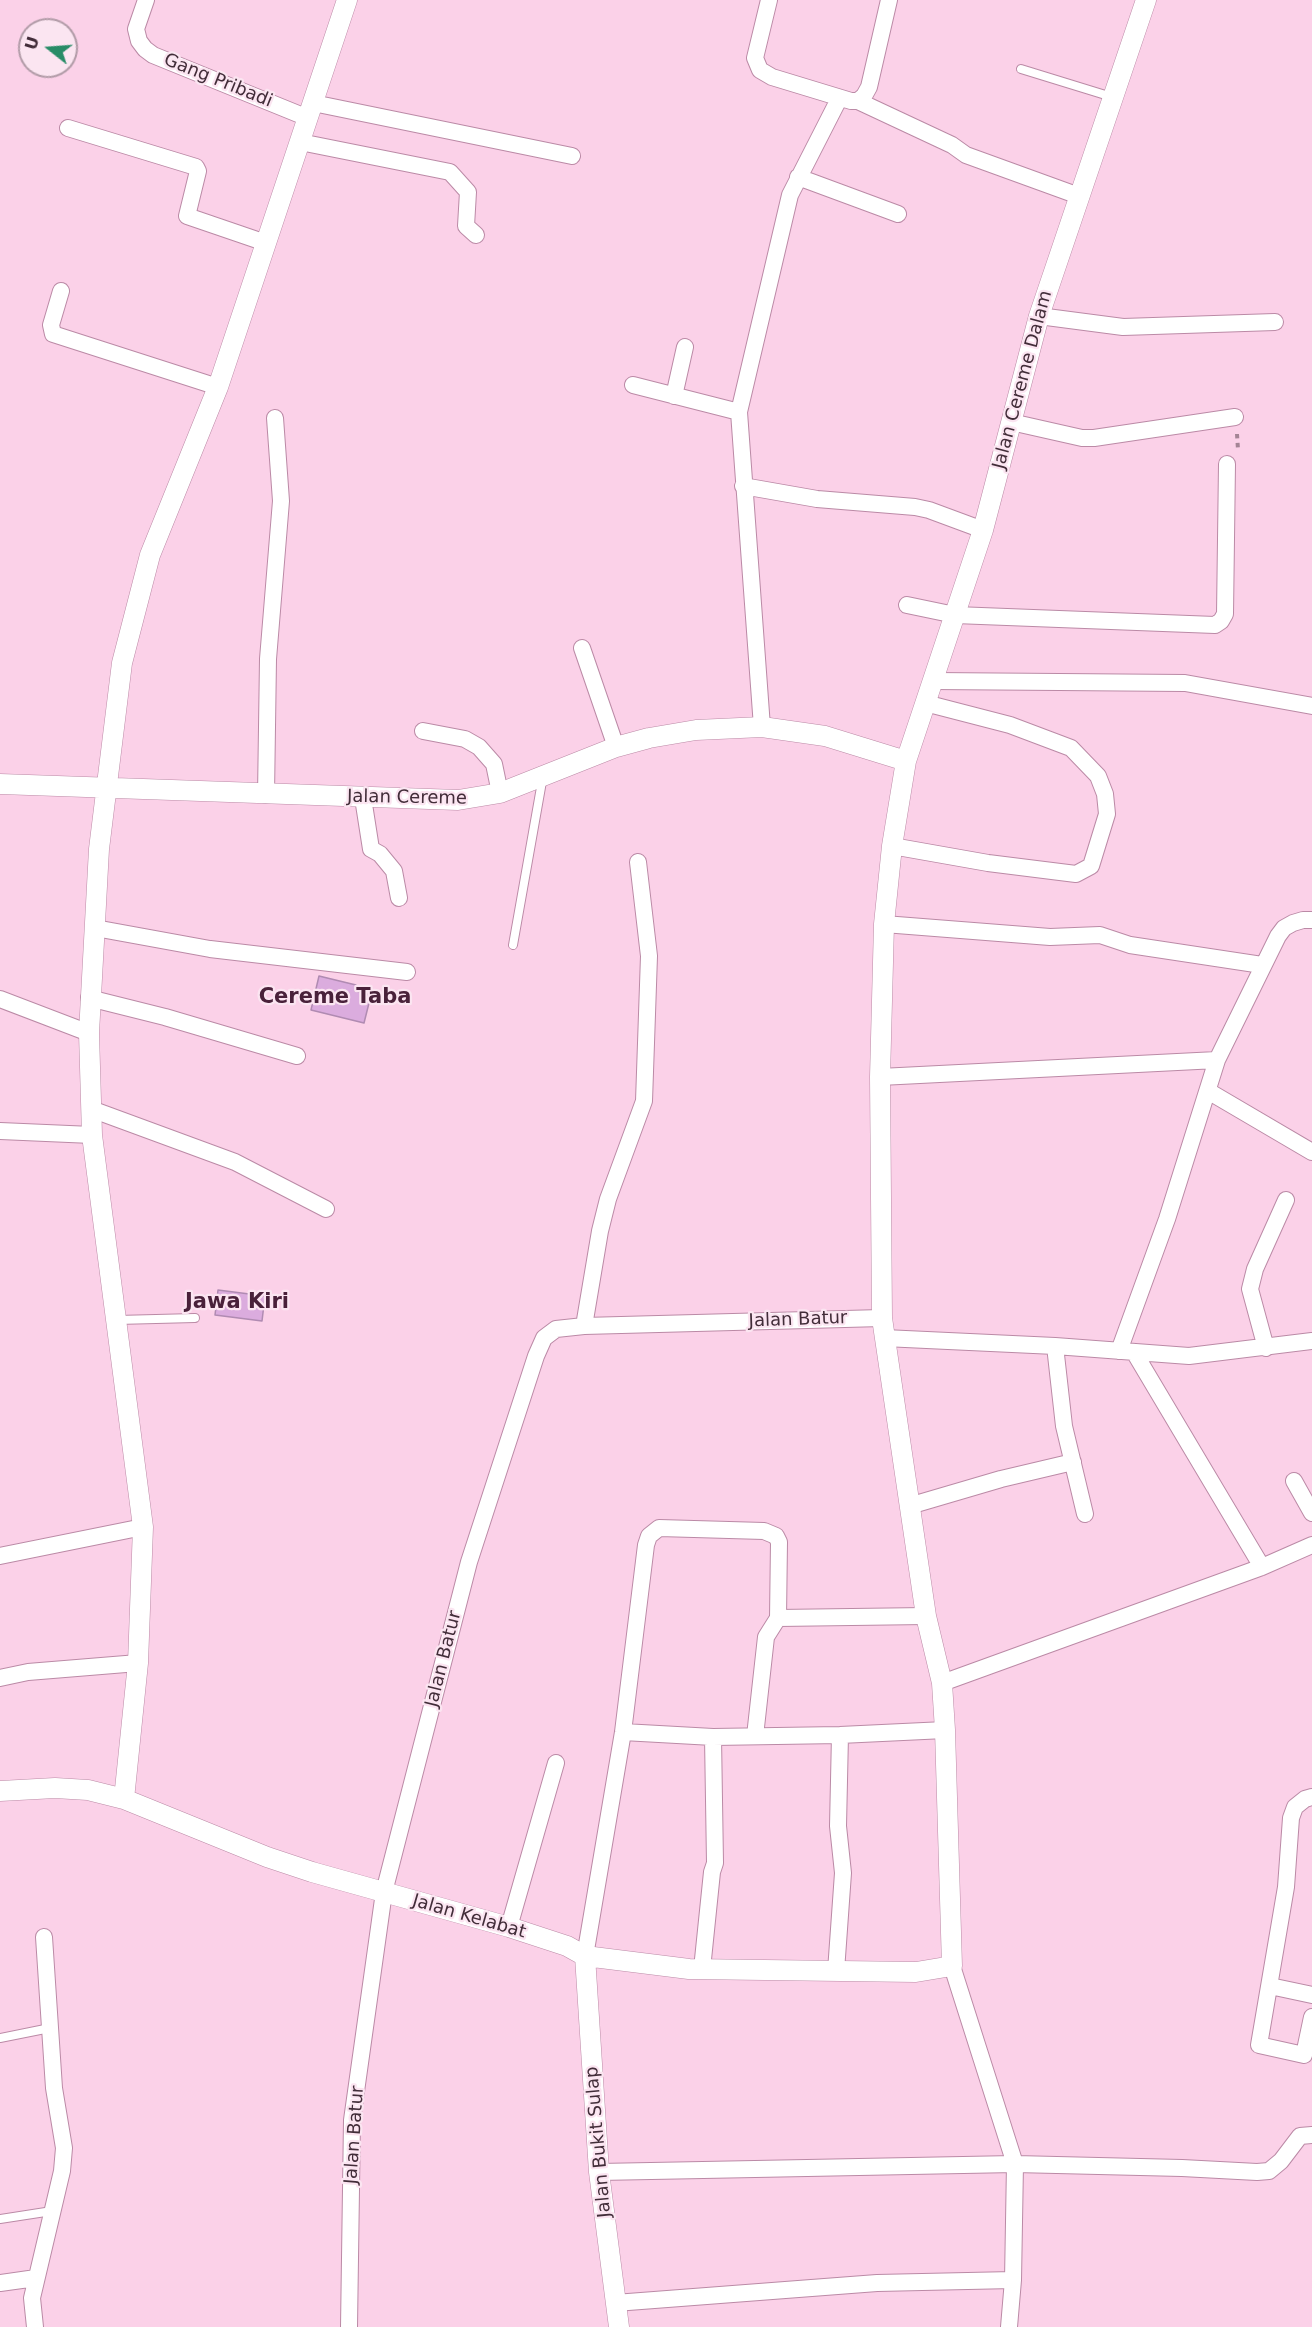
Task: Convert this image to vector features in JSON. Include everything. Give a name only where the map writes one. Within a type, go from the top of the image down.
[{"type":"street","name":"Gang Pribadi","points":[[146,0],[136,29],[139,41],[153,55],[310,110]]},
{"type":"street","points":[[124,1799],[138,1663],[143,1527],[92,1135],[90,998],[99,849],[106,789],[122,663],[150,555],[218,387],[347,0]]},
{"type":"street","points":[[769,0],[755,58],[760,70],[772,78],[839,99],[858,101],[952,145],[966,154],[1079,196]]},
{"type":"street","points":[[858,101],[869,87],[889,0]]},
{"type":"street","name":"Jalan Cereme Dalam","points":[[952,1966],[942,1683],[926,1616],[882,1318],[880,1077],[884,924],[892,846],[906,761],[983,530],[1039,316],[1146,0]]},
{"type":"street","points":[[762,726],[739,412],[790,195],[839,99]]},
{"type":"street","points":[[310,110],[572,156]]},
{"type":"street","points":[[68,128],[196,166],[198,171],[187,216],[266,243]]},
{"type":"street","points":[[300,142],[450,172],[468,192],[466,226],[476,236]]},
{"type":"street","points":[[798,177],[898,214]]},
{"type":"street","points":[[61,291],[51,325],[53,334],[218,387]]},
{"type":"street","points":[[1039,316],[1123,327],[1275,322]]},
{"type":"street","points":[[674,396],[685,347]]},
{"type":"street","points":[[633,385],[739,412]]},
{"type":"street","points":[[1011,422],[1082,438],[1094,438],[1235,417]]},
{"type":"street","points":[[266,795],[268,658],[281,501],[275,418]]},
{"type":"street","points":[[907,605],[955,615],[1215,625],[1225,614],[1227,464]]},
{"type":"street","points":[[743,486],[817,499],[915,507],[983,530]]},
{"type":"street","points":[[582,648],[616,747]]},
{"type":"street","points":[[933,681],[1185,683],[1312,706]]},
{"type":"street","points":[[892,846],[988,863],[1076,874],[1091,866],[1107,814],[1105,794],[1098,776],[1071,748],[1010,725],[925,703]]},
{"type":"street","name":"Jalan Cereme","points":[[0,784],[458,800],[500,793],[616,747],[649,738],[696,730],[762,726],[825,736],[906,761]]},
{"type":"street","points":[[423,731],[465,739],[479,747],[494,764],[500,793]]},
{"type":"street","points":[[363,798],[371,849],[380,854],[394,871],[399,898]]},
{"type":"street","points":[[584,1326],[600,1231],[608,1199],[644,1101],[649,956],[638,862]]},
{"type":"street","points":[[1262,1567],[1126,1351],[1217,1060],[1262,965],[1284,928],[1303,920],[1312,920]]},
{"type":"street","points":[[884,924],[1050,936],[1100,935],[1130,945],[1262,965]]},
{"type":"street","points":[[96,928],[210,949],[407,972]]},
{"type":"street","points":[[90,998],[165,1017],[297,1056]]},
{"type":"street","points":[[0,999],[89,1033]]},
{"type":"street","points":[[880,1077],[1217,1060]]},
{"type":"street","points":[[1208,1091],[1312,1152]]},
{"type":"street","points":[[91,1109],[235,1162],[326,1209]]},
{"type":"street","points":[[0,1131],[92,1135]]},
{"type":"street","points":[[1266,1348],[1250,1289],[1255,1269],[1286,1200]]},
{"type":"street","name":"Jalan Batur","points":[[349,2327],[352,2120],[384,1892],[469,1562],[536,1356],[544,1338],[556,1329],[584,1326],[882,1318]]},
{"type":"street","points":[[884,1338],[1055,1346],[1196,1356],[1312,1341]]},
{"type":"street","points":[[1055,1346],[1064,1426],[1085,1514]]},
{"type":"street","points":[[909,1506],[1001,1479],[1073,1462]]},
{"type":"street","points":[[1294,1481],[1312,1513]]},
{"type":"street","points":[[0,1556],[143,1527]]},
{"type":"street","points":[[585,1956],[623,1732],[646,1545],[654,1530],[659,1528],[764,1531],[776,1536],[779,1542],[778,1618],[766,1637],[755,1736]]},
{"type":"street","points":[[942,1683],[1262,1567],[1312,1545]]},
{"type":"street","points":[[778,1618],[926,1616]]},
{"type":"street","points":[[0,1678],[28,1672],[138,1663]]},
{"type":"street","points":[[623,1732],[713,1737],[840,1735],[945,1730]]},
{"type":"street","points":[[836,1971],[843,1873],[838,1826],[840,1735]]},
{"type":"street","points":[[702,1969],[712,1872],[715,1863],[713,1737]]},
{"type":"street","points":[[509,1927],[556,1762]]},
{"type":"street","name":"Jalan Kelabat","points":[[0,1791],[55,1788],[88,1790],[124,1799],[267,1857],[509,1927],[567,1947],[585,1956],[702,1969],[916,1972],[952,1966]]},
{"type":"street","points":[[1312,1797],[1305,1799],[1295,1807],[1288,1836],[1287,1872],[1259,2045],[1304,2055],[1312,2017]]},
{"type":"street","points":[[35,2327],[32,2298],[62,2171],[64,2148],[54,2088],[44,1937]]},
{"type":"street","name":"Jalan Bukit Sulap","points":[[585,1956],[599,2172],[619,2327]]},
{"type":"street","points":[[952,1966],[1015,2164],[1013,2280],[1009,2327]]},
{"type":"street","points":[[1270,1986],[1312,1995]]},
{"type":"street","points":[[599,2172],[1015,2164],[1257,2172],[1269,2171],[1281,2161],[1300,2136],[1312,2135]]},
{"type":"street","points":[[0,2283],[36,2278]]},
{"type":"street","points":[[615,2303],[877,2283],[1013,2280]]},
{"type":"lane","points":[[1021,69],[1113,97]]},
{"type":"lane","points":[[513,945],[543,776]]},
{"type":"lane","points":[[116,1320],[195,1318]]},
{"type":"lane","points":[[0,2038],[50,2028]]},
{"type":"lane","points":[[0,2219],[52,2211]]},
{"type":"path","points":[[1227,464],[1238,454],[1235,417]]},
{"type":"building","points":[[319,976],[356,985],[355,991],[371,995],[364,1023],[311,1010]]},
{"type":"building","points":[[218,1290],[265,1296],[262,1321],[215,1315]]},
{"type":"district","name":"Cereme Taba","points":[[335,998]]},
{"type":"district","name":"Jawa Kiri","points":[[237,1303]]}]
